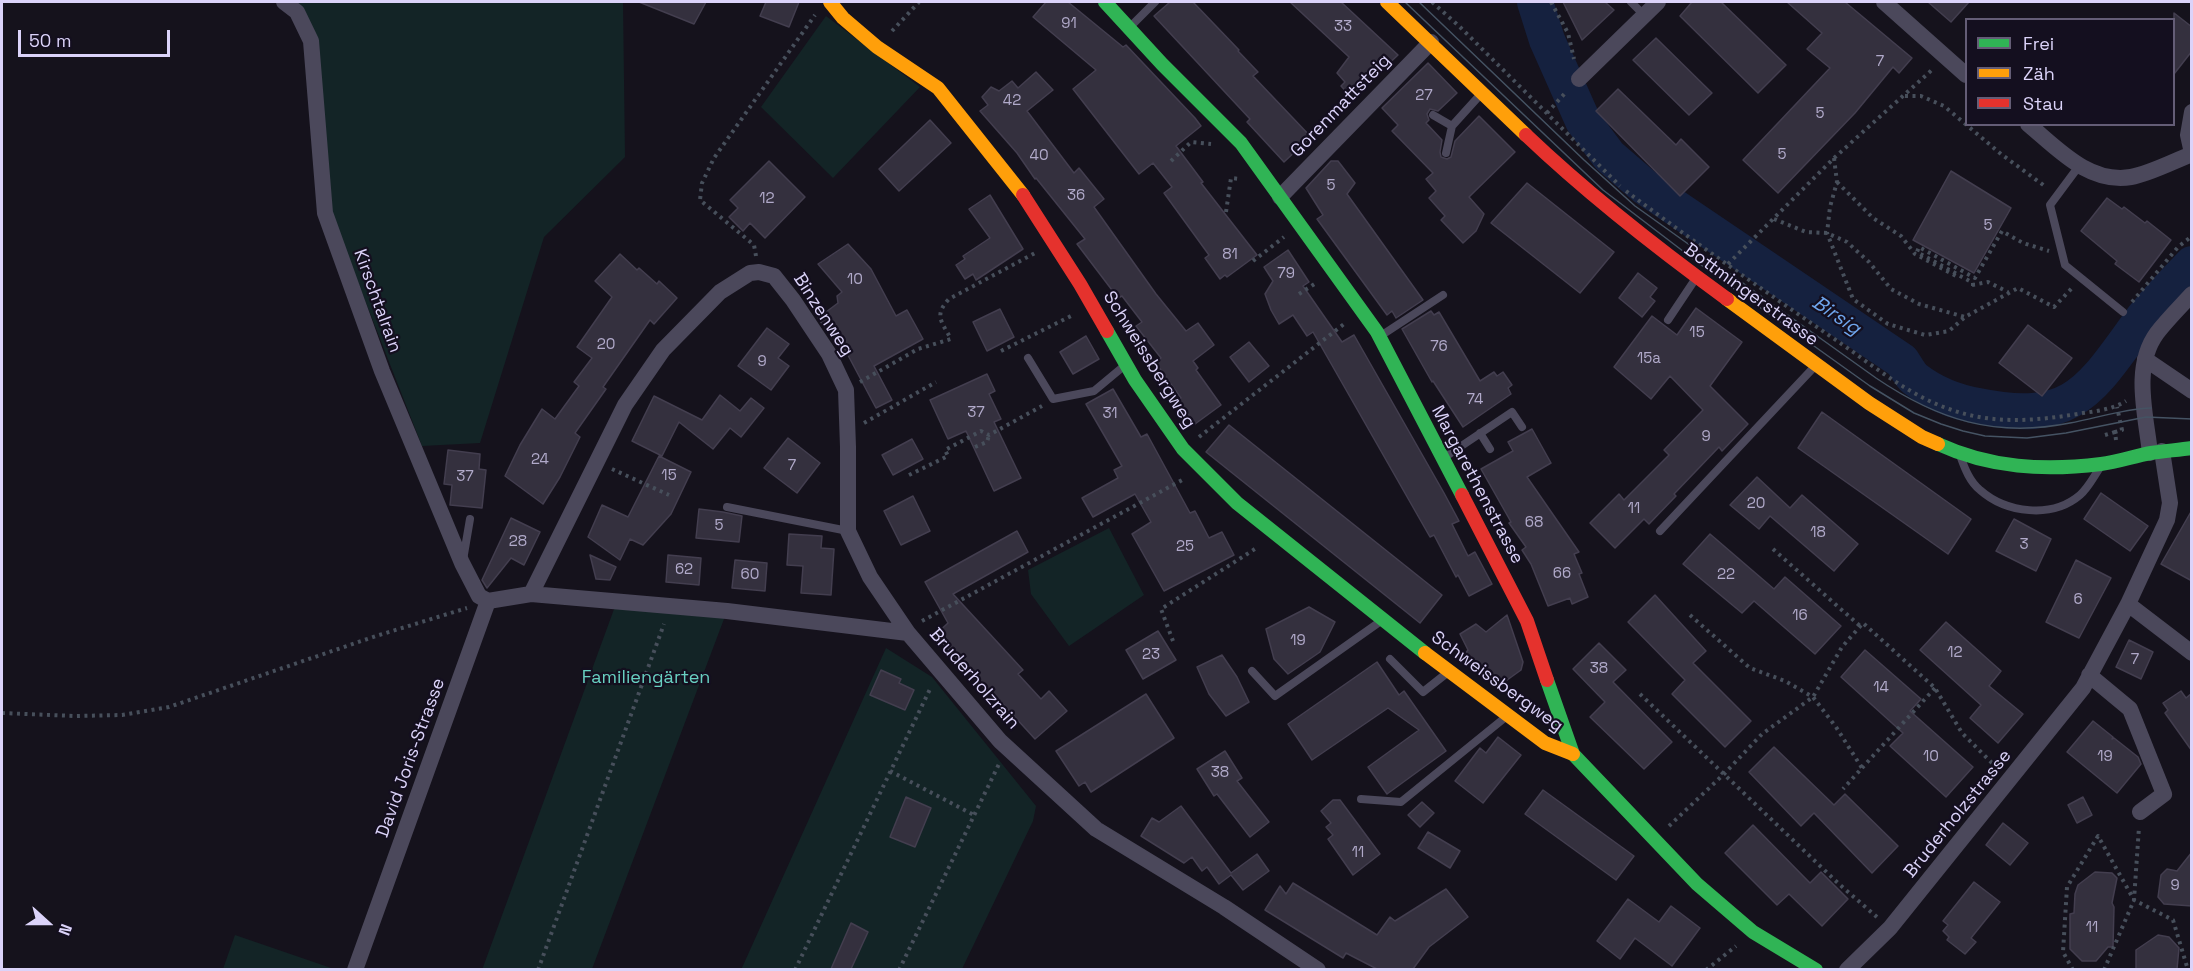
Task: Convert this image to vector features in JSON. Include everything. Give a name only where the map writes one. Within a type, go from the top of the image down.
[{"type":"street","name":"Kirschtalrain","points":[[284,2],[297,12],[311,42],[325,213],[382,371],[462,563],[479,596],[488,601]]},
{"type":"street","name":"Schweissbergweg","points":[[830,2],[843,18],[877,47],[938,88],[1014,182],[1054,243],[1126,364],[1183,449],[1237,503],[1449,672],[1545,743],[1573,754]]},
{"type":"street","name":"Margarethenstrasse","points":[[1105,2],[1162,64],[1241,143],[1301,224],[1379,337],[1527,621],[1573,754],[1697,884],[1754,932],[1816,969]]},
{"type":"street","name":"Bottmingerstrasse","points":[[1387,2],[1568,176],[1696,277],[1816,365],[1922,437],[1960,454],[2009,466],[2036,468],[2102,464],[2156,452],[2192,448]]},
{"type":"street","points":[[1573,85],[1658,2]]},
{"type":"street","points":[[1884,2],[1965,74]]},
{"type":"street","name":"Gorenmattsteig","points":[[1280,197],[1431,42]]},
{"type":"street","points":[[2030,126],[2079,166],[2096,174],[2133,177],[2192,153],[2188,135],[2192,112]]},
{"type":"street","name":"Binzenweg","points":[[531,594],[625,405],[663,350],[720,292],[750,273],[759,272],[774,276],[793,300],[829,354],[846,390],[848,531],[870,577],[907,631]]},
{"type":"street","points":[[2192,294],[2157,334],[2145,358],[2192,391]]},
{"type":"street","name":"Bruderholzstrasse","points":[[1847,969],[1890,928],[2083,688],[2128,604],[2167,520],[2170,503],[2144,396],[2145,358]]},
{"type":"street","points":[[488,601],[531,594]]},
{"type":"street","name":"Bruderholzrain","points":[[531,594],[666,605],[907,631],[1007,748],[1096,829],[1224,907],[1318,969]]},
{"type":"street","name":"David Joris-Strasse","points":[[355,969],[488,601]]},
{"type":"street","points":[[2128,604],[2192,653]]},
{"type":"street","points":[[2089,675],[2130,710],[2164,794],[2140,812]]},
{"type":"lane","points":[[1129,27],[1155,2]]},
{"type":"lane","points":[[1630,2],[1644,15]]},
{"type":"lane","points":[[1446,153],[1452,126],[1482,93]]},
{"type":"lane","points":[[1433,115],[1452,126]]},
{"type":"lane","points":[[2079,166],[2050,205],[2065,265],[2123,312]]},
{"type":"lane","points":[[1668,320],[1696,277]]},
{"type":"lane","points":[[1379,337],[1443,295]]},
{"type":"lane","points":[[1028,358],[1053,399],[1094,391],[1126,364]]},
{"type":"lane","points":[[1660,531],[1816,365]]},
{"type":"lane","points":[[1442,459],[1512,412],[1522,427]]},
{"type":"lane","points":[[1480,433],[1490,449]]},
{"type":"lane","points":[[1960,454],[1966,472],[1980,490],[2005,504],[2040,512],[2065,505],[2079,496],[2089,486],[2102,464]]},
{"type":"lane","points":[[727,507],[848,531]]},
{"type":"lane","points":[[462,563],[470,519]]},
{"type":"lane","points":[[1252,671],[1275,696],[1383,619]]},
{"type":"lane","points":[[1390,659],[1423,692],[1449,672]]},
{"type":"lane","points":[[1361,798],[1401,802],[1508,716]]},
{"type":"path","points":[[877,47],[919,2]]},
{"type":"path","points":[[1432,2],[1622,188],[1699,245],[1894,381],[1920,396],[1948,409],[1993,419],[2022,421],[2117,407],[2129,400],[2144,396]]},
{"type":"path","points":[[1546,113],[1573,85],[1568,33],[1551,2]]},
{"type":"path","points":[[754,244],[700,200],[702,183],[714,158],[819,10]]},
{"type":"path","points":[[1728,264],[1834,158],[1923,79]]},
{"type":"path","points":[[1904,96],[1921,96],[1944,106],[1965,124]]},
{"type":"path","points":[[1968,126],[2001,154],[2046,185],[2050,205]]},
{"type":"path","points":[[1171,161],[1191,142],[1208,143],[1218,148]]},
{"type":"path","points":[[1834,158],[1837,182],[1830,207],[1827,233],[1853,299],[1888,324],[1925,335],[1949,331],[1965,317],[2018,288],[2054,307],[2081,279]]},
{"type":"path","points":[[1226,212],[1231,178],[1239,178],[1251,189],[1267,179]]},
{"type":"path","points":[[1837,182],[1873,218],[1901,236],[1915,254],[1973,286],[1988,282],[2008,292]]},
{"type":"path","points":[[1774,219],[1806,232],[1827,233],[1847,242],[1869,262],[1891,289],[1919,304],[1965,317]]},
{"type":"path","points":[[1253,261],[1301,224]]},
{"type":"path","points":[[1973,286],[1973,283],[1917,252],[1919,247],[1975,278],[2002,231],[2023,243]]},
{"type":"path","points":[[2123,312],[2178,248],[2192,236]]},
{"type":"path","points":[[846,390],[918,349],[951,339],[940,318],[940,308],[948,299],[1054,243]]},
{"type":"path","points":[[1001,351],[1092,305]]},
{"type":"path","points":[[1183,449],[1362,310]]},
{"type":"path","points":[[848,432],[936,382]]},
{"type":"path","points":[[975,447],[987,442],[989,435],[1053,399]]},
{"type":"path","points":[[2105,435],[2122,430],[2117,407]]},
{"type":"path","points":[[909,475],[948,456],[945,450],[981,431],[989,435]]},
{"type":"path","points":[[2115,432],[2117,460]]},
{"type":"path","points":[[596,462],[669,495]]},
{"type":"path","points":[[907,631],[1203,468]]},
{"type":"path","points":[[1173,641],[1161,609],[1277,534]]},
{"type":"path","points":[[1773,549],[1860,626]]},
{"type":"path","points":[[2,713],[122,715],[169,707],[376,636],[488,601]]},
{"type":"path","points":[[538,969],[664,624],[666,605]]},
{"type":"path","points":[[1690,615],[1750,668],[1785,681],[1813,697],[1836,727],[1862,768]]},
{"type":"path","points":[[1656,839],[1762,734],[1813,697],[1842,647],[1863,623],[1935,688],[1962,733],[2010,781]]},
{"type":"path","points":[[795,969],[890,771],[941,671]]},
{"type":"path","points":[[1844,789],[1935,688]]},
{"type":"path","points":[[1640,694],[1839,884],[1890,928]]},
{"type":"path","points":[[899,969],[1007,748]]},
{"type":"path","points":[[890,771],[919,784],[974,815]]},
{"type":"path","points":[[2104,969],[2134,900],[2140,812]]},
{"type":"path","points":[[2073,969],[2063,952],[2067,887],[2098,836],[2134,900],[2173,920],[2188,969]]},
{"type":"path","points":[[1706,969],[1737,945]]},
{"type":"green space","points":[[296,2],[623,2],[625,157],[544,237],[480,443],[422,446],[328,206],[313,33]]},
{"type":"green space","points":[[826,16],[920,87],[833,178],[761,107]]},
{"type":"green space","points":[[1109,528],[1144,595],[1069,646],[1031,594],[1028,570]]},
{"type":"green space","name":"Familiengärten","points":[[617,601],[727,611],[592,969],[482,970]]},
{"type":"green space","points":[[886,648],[932,677],[1036,806],[1033,821],[962,969],[741,970]]},
{"type":"green space","points":[[235,935],[334,969],[223,969]]},
{"type":"building","points":[[639,2],[706,2],[694,24]]},
{"type":"building","points":[[766,2],[799,2],[789,27],[760,16]]},
{"type":"building","points":[[1046,2],[1068,2],[1123,47],[1126,45],[1195,118],[1201,126],[1176,146],[1203,182],[1201,183],[1257,255],[1227,277],[1225,275],[1220,279],[1205,258],[1209,255],[1164,193],[1172,187],[1153,163],[1139,174],[1073,89],[1096,70],[1033,17]]},
{"type":"building","points":[[1170,2],[1193,2],[1258,72],[1253,76],[1311,137],[1284,162],[1247,122],[1250,119],[1154,16]]},
{"type":"building","points":[[1290,2],[1341,2],[1398,55],[1352,98],[1341,86],[1345,82],[1337,73],[1349,57]]},
{"type":"building","points":[[1563,2],[1605,2],[1614,10],[1582,40]]},
{"type":"building","points":[[1692,2],[1721,2],[1786,65],[1758,93],[1680,16]]},
{"type":"building","points":[[1787,2],[1845,2],[1912,58],[1899,73],[1893,67],[1855,113],[1778,193],[1743,160],[1830,68],[1807,49],[1822,33]]},
{"type":"building","points":[[1928,2],[1969,2],[1951,22]]},
{"type":"building","points":[[2174,13],[2192,27],[2192,51],[2175,73],[2175,18]]},
{"type":"building","points":[[1656,38],[1712,93],[1689,115],[1633,60]]},
{"type":"building","points":[[1428,63],[1457,93],[1438,111],[1430,109],[1427,114],[1429,120],[1426,123],[1442,140],[1441,157],[1447,159],[1451,157],[1455,141],[1479,116],[1515,152],[1469,197],[1484,214],[1476,231],[1463,243],[1441,220],[1445,216],[1429,198],[1436,191],[1426,179],[1433,173],[1392,131],[1398,125],[1382,108]]},
{"type":"building","points":[[1036,72],[1053,90],[1027,111],[1074,173],[1079,168],[1104,199],[1094,207],[1156,294],[1186,331],[1198,323],[1214,345],[1193,361],[1198,368],[1196,370],[1221,405],[1195,424],[1178,400],[1181,398],[1155,362],[1161,358],[1136,326],[1142,322],[1122,296],[1118,298],[1077,244],[1085,239],[1035,179],[1017,153],[980,111],[988,105],[982,97],[991,87],[999,91],[1012,81],[1018,88]]},
{"type":"building","points":[[1618,89],[1676,145],[1681,139],[1709,167],[1680,196],[1596,111]]},
{"type":"building","points":[[930,120],[951,143],[899,191],[879,169]]},
{"type":"building","points":[[769,161],[805,197],[765,238],[750,223],[743,231],[729,217],[738,208],[730,200]]},
{"type":"building","points":[[1331,161],[1338,161],[1355,183],[1347,194],[1423,300],[1396,318],[1392,311],[1387,315],[1317,219],[1323,215],[1306,188]]},
{"type":"building","points":[[1951,171],[2011,208],[1974,273],[1913,240]]},
{"type":"building","points":[[1527,183],[1614,252],[1580,293],[1491,223]]},
{"type":"building","points":[[990,195],[1023,249],[976,280],[973,274],[965,279],[956,265],[965,259],[963,256],[990,238],[969,209]]},
{"type":"building","points":[[2107,198],[2122,209],[2124,207],[2145,223],[2147,221],[2171,240],[2139,282],[2115,264],[2117,261],[2081,231]]},
{"type":"building","points":[[848,244],[871,269],[896,316],[907,310],[923,339],[874,366],[892,400],[876,408],[833,327],[828,332],[818,318],[838,303],[837,296],[842,292],[818,264]]},
{"type":"building","points":[[1288,250],[1309,282],[1303,286],[1342,342],[1354,335],[1459,521],[1452,524],[1468,556],[1475,552],[1492,584],[1469,596],[1458,575],[1456,577],[1434,535],[1430,537],[1313,332],[1307,336],[1293,315],[1279,324],[1265,294],[1273,281],[1264,267]]},
{"type":"building","points":[[620,254],[657,284],[659,281],[677,298],[654,324],[650,320],[603,387],[606,389],[575,433],[580,437],[560,477],[543,504],[505,476],[520,445],[542,409],[555,419],[579,386],[574,382],[592,358],[577,347],[612,297],[595,281]]},
{"type":"building","points":[[1638,273],[1657,288],[1650,297],[1655,301],[1642,317],[1619,298]]},
{"type":"building","points":[[1696,308],[1742,342],[1710,386],[1748,424],[1722,451],[1719,447],[1649,524],[1644,519],[1615,548],[1590,523],[1619,494],[1624,500],[1669,455],[1664,450],[1703,410],[1670,376],[1651,399],[1614,367],[1652,316],[1677,335]]},
{"type":"building","points":[[1000,309],[1014,337],[987,351],[973,322]]},
{"type":"building","points":[[1431,311],[1434,315],[1439,312],[1480,381],[1494,372],[1497,376],[1503,372],[1512,385],[1508,388],[1511,394],[1463,427],[1432,382],[1402,329]]},
{"type":"building","points":[[2028,325],[2072,358],[2042,396],[1999,363]]},
{"type":"building","points":[[767,328],[789,344],[778,358],[789,366],[771,390],[738,366]]},
{"type":"building","points":[[1086,336],[1099,359],[1073,374],[1060,352]]},
{"type":"building","points":[[1249,342],[1269,366],[1249,382],[1230,357]]},
{"type":"building","points":[[987,374],[995,391],[989,394],[1001,419],[994,422],[1021,478],[994,491],[966,431],[948,439],[930,400]]},
{"type":"building","points":[[1113,389],[1141,437],[1147,434],[1190,513],[1195,511],[1209,538],[1222,532],[1234,555],[1164,591],[1132,534],[1151,522],[1135,494],[1093,517],[1082,498],[1118,478],[1114,470],[1122,466],[1086,404]]},
{"type":"building","points":[[720,395],[740,411],[751,398],[764,408],[741,437],[730,428],[713,449],[679,422],[662,456],[632,441],[654,396],[702,420]]},
{"type":"building","points":[[1822,412],[1971,519],[1948,554],[1798,448]]},
{"type":"building","points":[[1229,425],[1442,595],[1420,623],[1206,452]]},
{"type":"building","points":[[1532,429],[1551,463],[1527,477],[1579,552],[1574,554],[1588,597],[1572,604],[1570,598],[1548,606],[1531,564],[1522,550],[1526,547],[1509,523],[1511,522],[1481,469],[1513,451],[1508,442]]},
{"type":"building","points":[[788,438],[820,463],[797,493],[764,468]]},
{"type":"building","points":[[912,439],[923,459],[893,475],[882,455]]},
{"type":"building","points":[[448,450],[480,454],[479,469],[486,470],[482,508],[450,505],[452,485],[444,484]]},
{"type":"building","points":[[659,456],[691,472],[671,514],[643,545],[630,539],[620,560],[588,537],[602,505],[628,517]]},
{"type":"building","points":[[1757,477],[1790,508],[1802,495],[1858,544],[1834,571],[1770,516],[1759,529],[1730,505]]},
{"type":"building","points":[[2101,493],[2148,526],[2130,551],[2084,519]]},
{"type":"building","points":[[913,496],[930,531],[901,545],[884,511]]},
{"type":"building","points":[[699,509],[742,516],[739,542],[696,538]]},
{"type":"building","points":[[2192,510],[2192,581],[2161,564]]},
{"type":"building","points":[[511,518],[540,532],[524,565],[511,558],[487,588],[482,580]]},
{"type":"building","points":[[2014,519],[2051,539],[2036,571],[1996,551]]},
{"type":"building","points":[[1017,531],[1028,552],[953,594],[1023,670],[1018,674],[1041,699],[1049,691],[1067,711],[1035,739],[992,692],[989,694],[935,635],[948,623],[925,582]]},
{"type":"building","points":[[789,534],[822,536],[821,548],[834,549],[831,595],[801,593],[803,566],[787,565]]},
{"type":"building","points":[[1710,534],[1774,589],[1785,577],[1841,626],[1815,654],[1754,601],[1742,613],[1683,564]]},
{"type":"building","points":[[590,555],[616,567],[610,580],[596,579]]},
{"type":"building","points":[[668,555],[701,558],[699,585],[666,582]]},
{"type":"building","points":[[735,560],[767,563],[765,591],[732,588]]},
{"type":"building","points":[[2076,560],[2111,578],[2079,638],[2046,622]]},
{"type":"building","points":[[1655,595],[1706,651],[1693,663],[1751,721],[1725,747],[1672,694],[1685,680],[1628,622]]},
{"type":"building","points":[[1309,607],[1335,622],[1320,652],[1288,674],[1274,659],[1266,629]]},
{"type":"building","points":[[1507,615],[1523,662],[1521,670],[1503,683],[1499,679],[1496,681],[1465,654],[1468,650],[1460,634],[1476,624],[1486,632]]},
{"type":"building","points":[[1946,622],[2001,671],[1989,686],[2023,714],[1998,743],[1970,718],[1981,705],[1920,650]]},
{"type":"building","points":[[1158,631],[1176,660],[1143,679],[1126,650]]},
{"type":"building","points":[[2129,640],[2153,652],[2141,679],[2116,667]]},
{"type":"building","points":[[1599,643],[1626,670],[1613,682],[1672,742],[1644,769],[1590,717],[1605,702],[1573,669]]},
{"type":"building","points":[[1865,650],[1921,699],[1910,711],[1973,767],[1946,797],[1890,746],[1903,733],[1841,677]]},
{"type":"building","points":[[1222,655],[1237,677],[1249,702],[1226,716],[1209,694],[1197,667]]},
{"type":"building","points":[[1377,662],[1399,695],[1404,691],[1446,751],[1387,794],[1368,767],[1419,730],[1388,708],[1312,760],[1288,724]]},
{"type":"building","points":[[881,670],[901,679],[899,683],[914,690],[905,710],[870,695]]},
{"type":"building","points":[[2181,691],[2186,698],[2192,693],[2192,751],[2165,713],[2168,710],[2163,703]]},
{"type":"building","points":[[1146,694],[1174,738],[1091,792],[1085,782],[1079,786],[1056,751]]},
{"type":"building","points":[[2093,721],[2113,737],[2112,739],[2114,738],[2138,757],[2141,764],[2117,793],[2067,752]]},
{"type":"building","points":[[1498,737],[1521,755],[1483,803],[1455,781],[1480,748],[1486,753]]},
{"type":"building","points":[[1774,747],[1834,805],[1845,794],[1898,846],[1872,873],[1814,813],[1801,826],[1749,772]]},
{"type":"building","points":[[1225,751],[1242,778],[1237,781],[1269,822],[1250,837],[1217,794],[1214,796],[1197,769]]},
{"type":"building","points":[[1543,790],[1634,856],[1616,880],[1525,814]]},
{"type":"building","points":[[906,797],[931,808],[915,847],[890,837]]},
{"type":"building","points":[[2083,797],[2092,815],[2077,823],[2068,805]]},
{"type":"building","points":[[1333,800],[1340,800],[1380,854],[1353,875],[1328,839],[1333,835],[1326,827],[1331,823],[1321,811]]},
{"type":"building","points":[[1422,802],[1434,813],[1420,827],[1408,815]]},
{"type":"building","points":[[1181,806],[1231,873],[1257,854],[1269,871],[1243,890],[1231,875],[1219,884],[1207,867],[1202,871],[1192,857],[1184,863],[1141,836],[1152,818],[1159,822]]},
{"type":"building","points":[[2003,823],[2028,843],[2010,865],[1986,845]]},
{"type":"building","points":[[1753,825],[1810,883],[1821,872],[1848,899],[1822,926],[1789,894],[1777,905],[1725,853]]},
{"type":"building","points":[[1428,832],[1460,851],[1450,868],[1418,848]]},
{"type":"building","points":[[2192,852],[2192,906],[2164,904],[2158,897],[2161,875],[2167,869],[2177,871]]},
{"type":"building","points":[[2095,872],[2112,873],[2117,878],[2112,903],[2114,907],[2113,947],[2108,947],[2096,961],[2082,961],[2070,949],[2070,914],[2074,913],[2078,885]]},
{"type":"building","points":[[1974,882],[2000,902],[1971,938],[1976,942],[1965,954],[1947,940],[1949,937],[1943,931],[1948,925],[1943,921]]},
{"type":"building","points":[[1293,883],[1377,935],[1390,917],[1395,921],[1446,889],[1468,917],[1429,947],[1413,969],[1377,969],[1346,953],[1343,958],[1265,910],[1280,886],[1286,894]]},
{"type":"building","points":[[1628,899],[1659,922],[1671,906],[1700,928],[1672,966],[1635,938],[1620,959],[1597,941]]},
{"type":"building","points":[[851,923],[868,932],[851,969],[831,969]]},
{"type":"building","points":[[2158,935],[2169,937],[2179,948],[2177,969],[2136,969],[2136,950]]},
{"type":"waterway","name":"Birsig","points":[[1535,2],[1547,40],[1583,121],[1609,156],[1645,187],[1902,361],[1915,379],[1945,396],[1970,404],[2011,411],[2038,411],[2060,405],[2078,396],[2094,382],[2149,311],[2192,264]]},
{"type":"tram line","points":[[1405,2],[1603,190],[1709,271],[1870,386],[1914,413],[1941,424],[1985,436],[2027,438],[2066,433],[2146,417],[2192,419]]},
{"type":"tram line","points":[[1419,2],[1635,206],[1899,393],[1945,415],[1968,422],[2017,428],[2070,423],[2151,408]]},
{"type":"traffic: fast","points":[[1105,2],[1162,64],[1241,143],[1377,332],[1462,495]]},
{"type":"traffic: fast","points":[[1107,331],[1135,380],[1183,449],[1237,503],[1425,653]]},
{"type":"traffic: fast","points":[[1938,444],[1997,463],[2038,467],[2101,464],[2151,453],[2192,448]]},
{"type":"traffic: fast","points":[[1547,680],[1573,754],[1697,884],[1753,932],[1816,970]]},
{"type":"traffic: slow","points":[[830,2],[843,18],[877,47],[938,88],[1023,195]]},
{"type":"traffic: slow","points":[[1387,2],[1526,135]]},
{"type":"traffic: slow","points":[[1727,299],[1869,403],[1922,437],[1938,444]]},
{"type":"traffic: slow","points":[[1425,653],[1545,743],[1573,754]]},
{"type":"traffic: jam","points":[[1526,135],[1624,220],[1727,299]]},
{"type":"traffic: jam","points":[[1023,195],[1107,331]]},
{"type":"traffic: jam","points":[[1462,495],[1527,621],[1547,680]]}]
